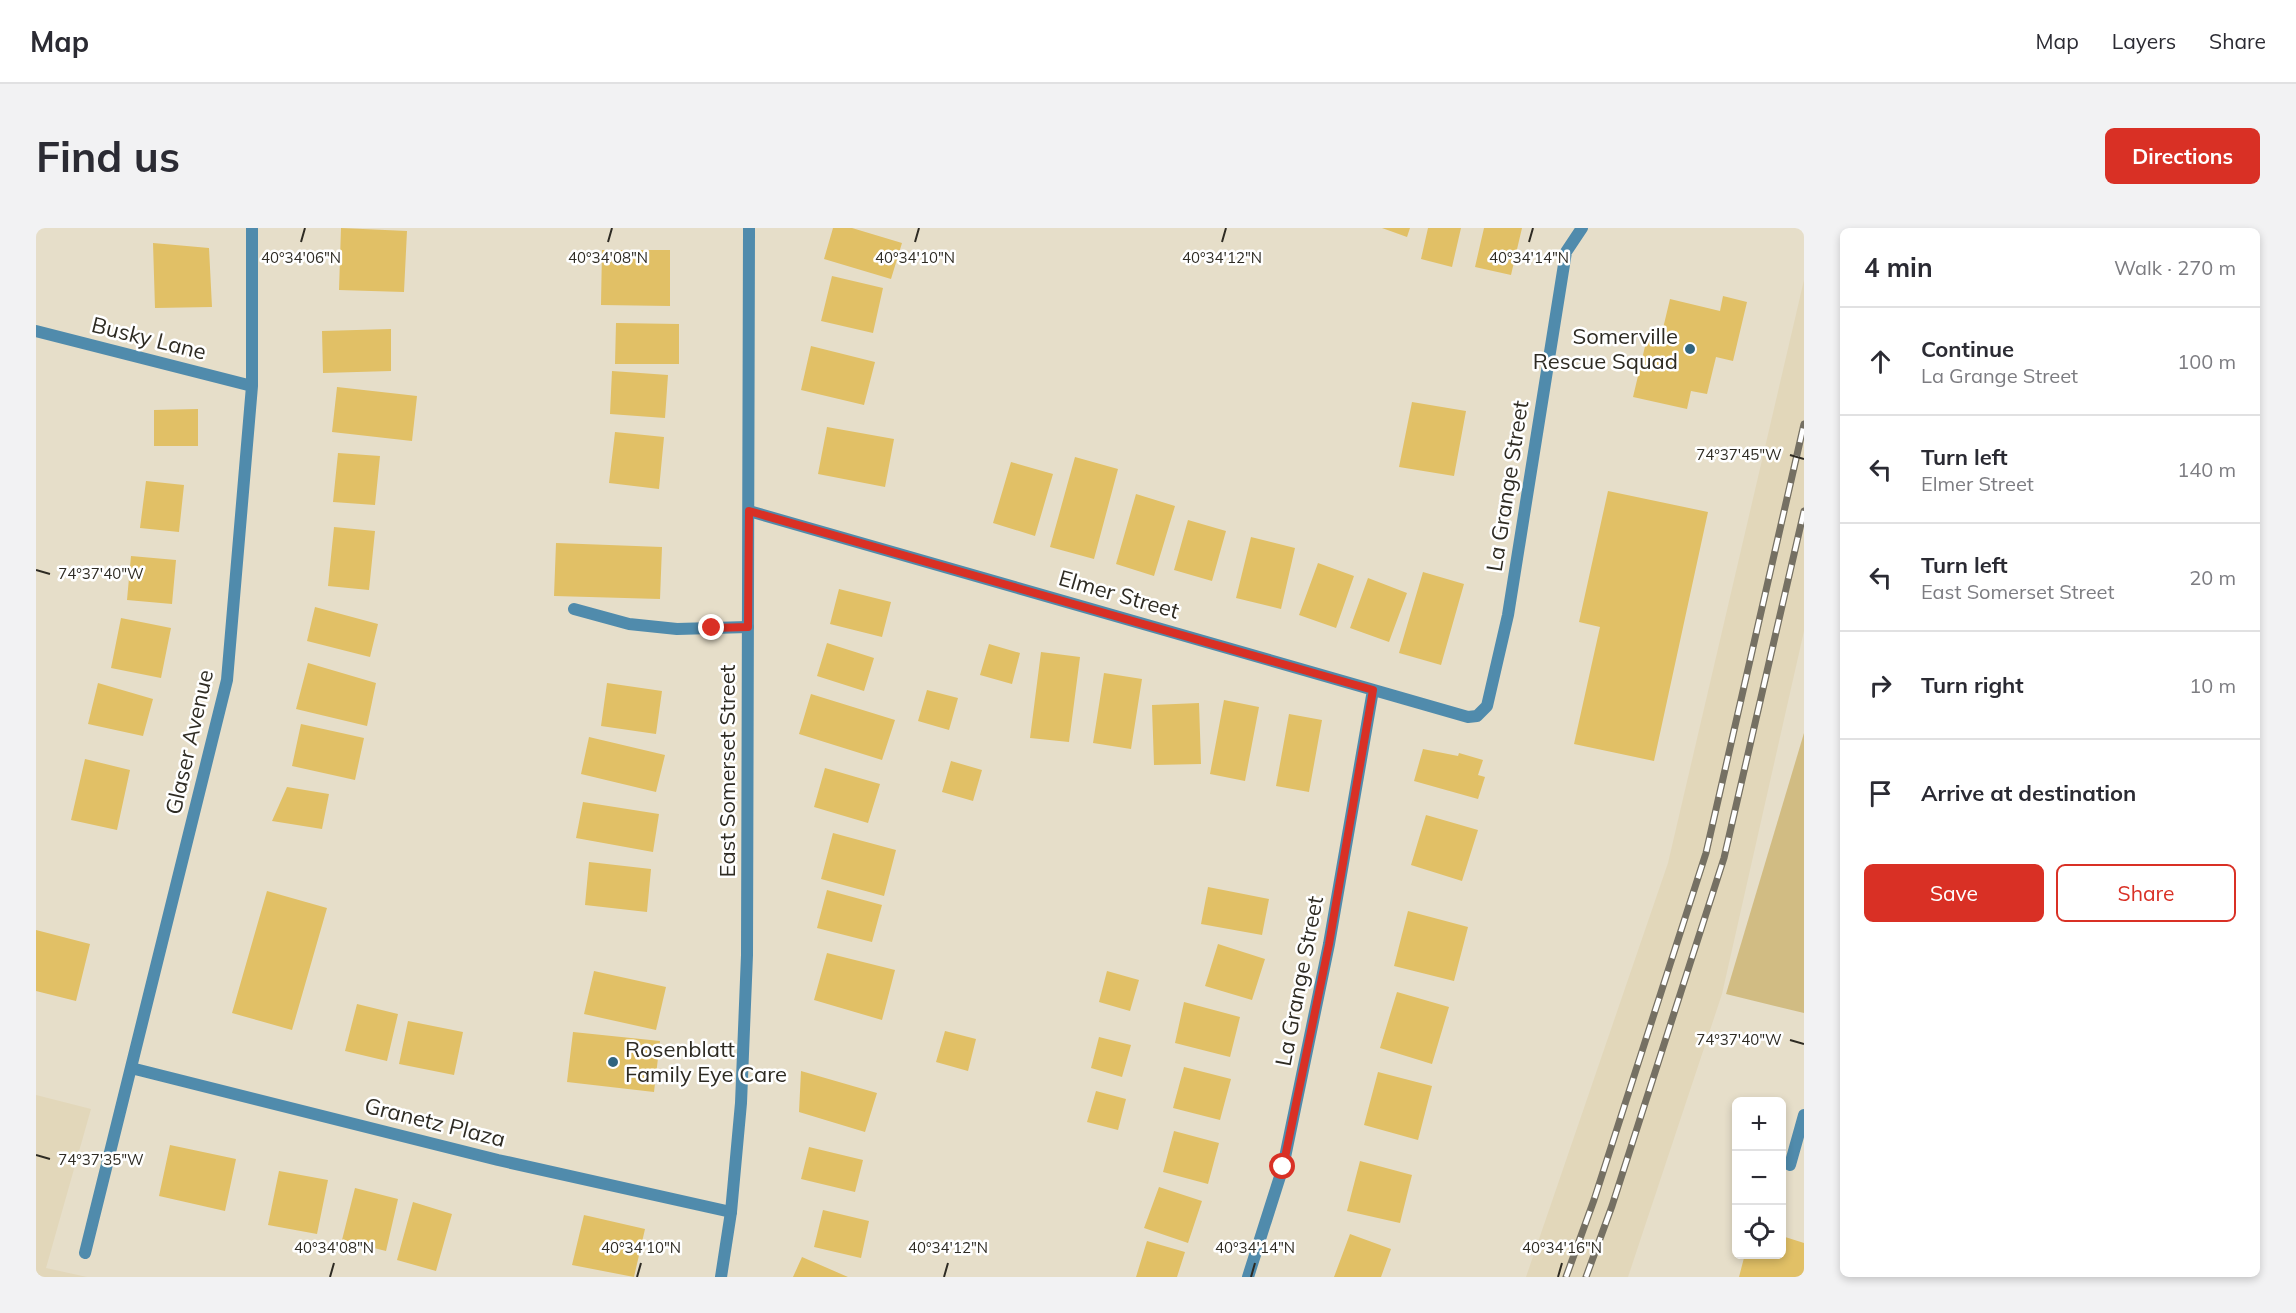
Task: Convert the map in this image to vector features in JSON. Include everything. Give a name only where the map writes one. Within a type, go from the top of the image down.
[{"type":"street","name":"Glaser Avenue","points":[[85,1253],[227,680],[252,386],[252,228]]},
{"type":"street","name":"East Somerset Street","points":[[721,1277],[731,1212],[741,1103],[747,955],[749,228]]},
{"type":"street","name":"La Grange Street","points":[[1477,716],[1487,706],[1508,615],[1566,252],[1582,228]]},
{"type":"street","name":"Busky Lane","points":[[36,331],[252,386]]},
{"type":"street","name":"Elmer Street","points":[[749,511],[1467,717],[1477,716]]},
{"type":"street","points":[[574,609],[639,626],[677,629],[748,627]]},
{"type":"street","name":"La Grange Street","points":[[1248,1277],[1283,1167],[1329,944],[1373,690]]},
{"type":"street","name":"Granetz Plaza","points":[[131,1068],[498,1160],[731,1212]]},
{"type":"street","points":[[1790,1165],[1804,1115]]},
{"type":"shaded area","points":[[1804,280],[1804,631],[1722,994],[1628,1277],[1526,1277],[1668,863]]},
{"type":"shaded area","points":[[1804,733],[1804,1013],[1726,994]]},
{"type":"shaded area","points":[[36,1095],[91,1109],[46,1268],[87,1277],[36,1277]]},
{"type":"building","points":[[341,228],[407,231],[404,292],[339,290]]},
{"type":"building","points":[[833,228],[852,228],[902,243],[891,279],[824,259]]},
{"type":"building","points":[[1382,228],[1410,228],[1407,237]]},
{"type":"building","points":[[1428,228],[1461,228],[1452,267],[1421,259]]},
{"type":"building","points":[[1484,228],[1522,228],[1511,275],[1475,267]]},
{"type":"building","points":[[153,243],[209,248],[212,307],[155,308]]},
{"type":"building","points":[[602,250],[670,250],[670,306],[601,305]]},
{"type":"building","points":[[832,276],[883,288],[873,333],[821,321]]},
{"type":"building","name":"Somerville Rescue Squad","points":[[1723,296],[1747,302],[1733,361],[1716,357],[1707,394],[1691,391],[1687,409],[1633,397],[1647,338],[1660,341],[1670,299],[1720,311]]},
{"type":"building","points":[[616,323],[679,324],[679,364],[615,364]]},
{"type":"building","points":[[391,329],[391,371],[323,373],[322,331]]},
{"type":"building","points":[[811,346],[875,362],[864,405],[801,390]]},
{"type":"building","points":[[612,371],[668,375],[665,418],[610,414]]},
{"type":"building","points":[[337,387],[417,396],[412,441],[332,432]]},
{"type":"building","points":[[1412,402],[1466,411],[1454,476],[1399,467]]},
{"type":"building","points":[[198,409],[198,446],[154,446],[154,410]]},
{"type":"building","points":[[827,427],[894,439],[885,487],[818,474]]},
{"type":"building","points":[[615,432],[664,437],[659,489],[609,483]]},
{"type":"building","points":[[338,453],[380,456],[375,505],[333,502]]},
{"type":"building","points":[[1075,457],[1118,469],[1094,559],[1050,547]]},
{"type":"building","points":[[1011,462],[1053,474],[1035,536],[993,523]]},
{"type":"building","points":[[146,481],[184,485],[179,532],[140,528]]},
{"type":"building","points":[[1608,491],[1708,512],[1654,761],[1574,744],[1600,627],[1579,622]]},
{"type":"building","points":[[1136,494],[1175,506],[1154,576],[1116,564]]},
{"type":"building","points":[[1188,520],[1226,531],[1212,581],[1174,570]]},
{"type":"building","points":[[334,527],[375,531],[369,590],[328,586]]},
{"type":"building","points":[[1251,537],[1295,548],[1281,609],[1236,598]]},
{"type":"building","points":[[556,543],[662,547],[660,599],[554,596]]},
{"type":"building","points":[[131,556],[176,560],[172,604],[127,600]]},
{"type":"building","points":[[1318,563],[1354,576],[1336,628],[1299,615]]},
{"type":"building","points":[[1423,572],[1464,584],[1441,665],[1399,653]]},
{"type":"building","points":[[1368,578],[1407,593],[1389,642],[1350,628]]},
{"type":"building","points":[[839,589],[891,602],[882,637],[830,624]]},
{"type":"building","points":[[315,607],[378,624],[370,657],[307,641]]},
{"type":"building","points":[[121,618],[171,628],[161,678],[111,668]]},
{"type":"building","points":[[827,643],[874,658],[864,691],[817,676]]},
{"type":"building","points":[[989,644],[1020,653],[1012,684],[980,675]]},
{"type":"building","points":[[1041,652],[1080,657],[1069,742],[1030,738]]},
{"type":"building","points":[[308,663],[376,683],[367,726],[296,709]]},
{"type":"building","points":[[1104,673],[1142,679],[1131,749],[1093,743]]},
{"type":"building","points":[[98,683],[153,699],[143,736],[88,724]]},
{"type":"building","points":[[607,683],[662,691],[656,734],[601,726]]},
{"type":"building","points":[[927,690],[958,698],[949,730],[918,721]]},
{"type":"building","points":[[811,694],[895,720],[882,760],[799,734]]},
{"type":"building","points":[[1224,700],[1259,707],[1245,781],[1210,774]]},
{"type":"building","points":[[1199,703],[1201,764],[1154,765],[1152,705]]},
{"type":"building","points":[[1289,714],[1322,720],[1309,792],[1276,786]]},
{"type":"building","points":[[301,724],[364,738],[355,780],[292,766]]},
{"type":"building","points":[[589,737],[665,755],[656,792],[581,774]]},
{"type":"building","points":[[1423,749],[1458,756],[1459,753],[1483,760],[1478,775],[1485,777],[1478,799],[1414,781]]},
{"type":"building","points":[[85,759],[130,770],[117,830],[71,820]]},
{"type":"building","points":[[951,761],[982,770],[973,801],[942,792]]},
{"type":"building","points":[[825,768],[880,784],[868,823],[814,807]]},
{"type":"building","points":[[287,787],[329,794],[322,829],[272,821]]},
{"type":"building","points":[[583,802],[659,814],[653,852],[576,838]]},
{"type":"building","points":[[1426,815],[1478,830],[1462,881],[1411,865]]},
{"type":"building","points":[[833,833],[896,850],[884,896],[821,879]]},
{"type":"building","points":[[589,862],[651,869],[647,912],[585,905]]},
{"type":"building","points":[[1208,887],[1269,899],[1262,935],[1201,924]]},
{"type":"building","points":[[827,890],[882,905],[872,942],[817,928]]},
{"type":"building","points":[[267,891],[327,908],[292,1030],[232,1013]]},
{"type":"building","points":[[1408,911],[1468,927],[1454,981],[1394,966]]},
{"type":"building","points":[[36,930],[90,944],[76,1001],[36,991]]},
{"type":"building","points":[[1218,944],[1265,959],[1252,1000],[1205,986]]},
{"type":"building","points":[[827,953],[895,970],[882,1020],[814,1000]]},
{"type":"building","points":[[594,971],[666,987],[656,1030],[584,1014]]},
{"type":"building","points":[[1107,971],[1139,980],[1130,1011],[1099,1002]]},
{"type":"building","points":[[1397,992],[1449,1007],[1432,1064],[1380,1048]]},
{"type":"building","points":[[1184,1002],[1240,1017],[1230,1057],[1175,1043]]},
{"type":"building","points":[[357,1004],[398,1014],[387,1061],[345,1051]]},
{"type":"building","points":[[408,1021],[463,1032],[454,1075],[399,1064]]},
{"type":"building","points":[[945,1031],[976,1039],[968,1071],[936,1062]]},
{"type":"building","name":"Rosenblatt Family Eye Care","points":[[573,1032],[660,1041],[654,1092],[567,1082]]},
{"type":"building","points":[[1099,1037],[1131,1045],[1122,1077],[1091,1068]]},
{"type":"building","points":[[1184,1067],[1231,1079],[1220,1120],[1173,1108]]},
{"type":"building","points":[[801,1071],[877,1093],[865,1132],[799,1112]]},
{"type":"building","points":[[1378,1072],[1432,1086],[1418,1140],[1364,1125]]},
{"type":"building","points":[[1096,1091],[1126,1099],[1118,1130],[1087,1122]]},
{"type":"building","points":[[1174,1131],[1219,1143],[1208,1184],[1163,1172]]},
{"type":"building","points":[[170,1145],[236,1159],[225,1211],[159,1196]]},
{"type":"building","points":[[809,1147],[863,1160],[855,1192],[801,1179]]},
{"type":"building","points":[[1360,1161],[1412,1175],[1400,1223],[1347,1211]]},
{"type":"building","points":[[279,1171],[328,1180],[317,1234],[268,1225]]},
{"type":"building","points":[[1159,1187],[1202,1201],[1188,1243],[1144,1228]]},
{"type":"building","points":[[355,1188],[398,1199],[386,1251],[342,1240]]},
{"type":"building","points":[[413,1202],[452,1214],[436,1271],[397,1260]]},
{"type":"building","points":[[823,1210],[869,1221],[861,1258],[814,1247]]},
{"type":"building","points":[[584,1215],[645,1229],[634,1277],[572,1265]]},
{"type":"building","points":[[1350,1234],[1391,1249],[1381,1277],[1334,1277]]},
{"type":"building","points":[[1786,1237],[1804,1243],[1804,1277],[1739,1277],[1744,1259],[1786,1259]]},
{"type":"building","points":[[1147,1241],[1185,1252],[1177,1277],[1136,1277]]},
{"type":"building","points":[[802,1257],[848,1277],[793,1277]]},
{"type":"railway","points":[[1566,1277],[1594,1200],[1706,853],[1804,424]]},
{"type":"railway","points":[[1586,1277],[1612,1206],[1724,858],[1804,511]]},
{"type":"place","name":"Somerville Rescue Squad","points":[[1690,349]]},
{"type":"place","name":"Rosenblatt Family Eye Care","points":[[613,1062]]},
{"type":"route","points":[[712,628],[748,627],[749,511],[1373,690],[1329,944],[1283,1167]]}]
